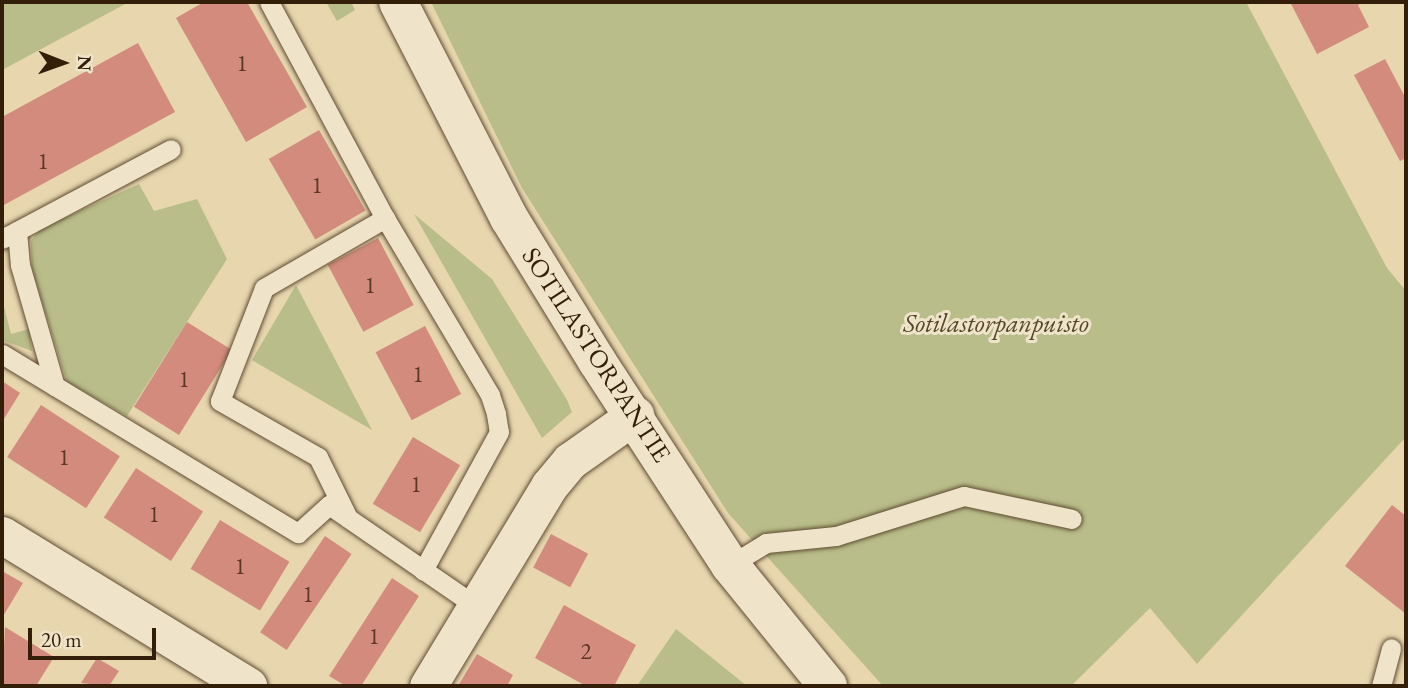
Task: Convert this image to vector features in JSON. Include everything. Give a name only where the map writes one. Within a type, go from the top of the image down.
[{"type":"street","name":"SOTILASTORPANTIE","points":[[398,2],[509,218],[730,565],[828,686]]},
{"type":"street","points":[[428,686],[549,486],[570,461],[635,415]]},
{"type":"street","points":[[2,536],[248,686]]},
{"type":"lane","points":[[270,2],[385,218],[490,396],[499,432],[423,570]]},
{"type":"lane","points":[[55,386],[9,235],[171,149]]},
{"type":"lane","points":[[348,518],[318,457],[220,401],[264,288],[385,218]]},
{"type":"lane","points":[[2,354],[299,533],[329,505],[476,606]]},
{"type":"lane","points":[[730,565],[766,543],[836,536],[964,496],[1072,519]]},
{"type":"lane","points":[[1381,686],[1391,648]]},
{"type":"green space","points":[[2,2],[129,2],[2,70]]},
{"type":"green space","points":[[326,2],[351,2],[355,10],[337,21]]},
{"type":"green space","name":"Sotilastorpanpuisto","points":[[431,2],[1246,2],[1387,268],[1406,291],[1406,442],[1403,440],[1197,664],[1150,608],[1071,686],[883,686],[728,513],[522,188]]},
{"type":"green space","points":[[139,184],[154,211],[197,199],[227,259],[127,416],[67,382],[32,269],[31,241],[40,229]]},
{"type":"green space","points":[[414,214],[492,279],[567,400],[572,412],[542,438]]},
{"type":"green space","points":[[296,285],[337,363],[372,430],[252,360]]},
{"type":"green space","points":[[2,299],[11,334],[29,329],[32,351],[2,340]]},
{"type":"green space","points":[[676,629],[747,686],[637,686]]},
{"type":"building","points":[[204,2],[247,2],[307,107],[246,142],[176,18]]},
{"type":"building","points":[[1290,2],[1364,2],[1358,5],[1369,27],[1317,54]]},
{"type":"building","points":[[138,43],[175,112],[2,206],[2,117]]},
{"type":"building","points":[[1385,59],[1406,99],[1406,158],[1400,161],[1354,75]]},
{"type":"building","points":[[319,130],[366,211],[315,240],[269,159]]},
{"type":"building","points":[[378,238],[414,305],[363,332],[328,265]]},
{"type":"building","points":[[187,322],[232,350],[179,435],[134,407]]},
{"type":"building","points":[[425,326],[461,394],[412,420],[376,352]]},
{"type":"building","points":[[2,381],[20,393],[2,422]]},
{"type":"building","points":[[41,405],[120,456],[86,508],[7,457]]},
{"type":"building","points":[[413,437],[460,465],[420,532],[373,504]]},
{"type":"building","points":[[136,468],[203,512],[171,561],[104,517]]},
{"type":"building","points":[[1392,505],[1406,516],[1406,614],[1345,566]]},
{"type":"building","points":[[220,520],[289,562],[260,611],[191,569]]},
{"type":"building","points":[[551,534],[588,554],[570,587],[533,568]]},
{"type":"building","points":[[325,536],[352,554],[287,650],[260,632]]},
{"type":"building","points":[[2,571],[23,583],[2,618]]},
{"type":"building","points":[[392,578],[419,596],[361,686],[346,686],[329,676]]},
{"type":"building","points":[[564,605],[636,645],[614,686],[586,686],[535,658]]},
{"type":"building","points":[[5,627],[54,657],[36,686],[2,686]]},
{"type":"building","points":[[477,654],[513,675],[507,686],[458,686]]},
{"type":"building","points":[[97,658],[119,671],[109,686],[81,683]]}]
